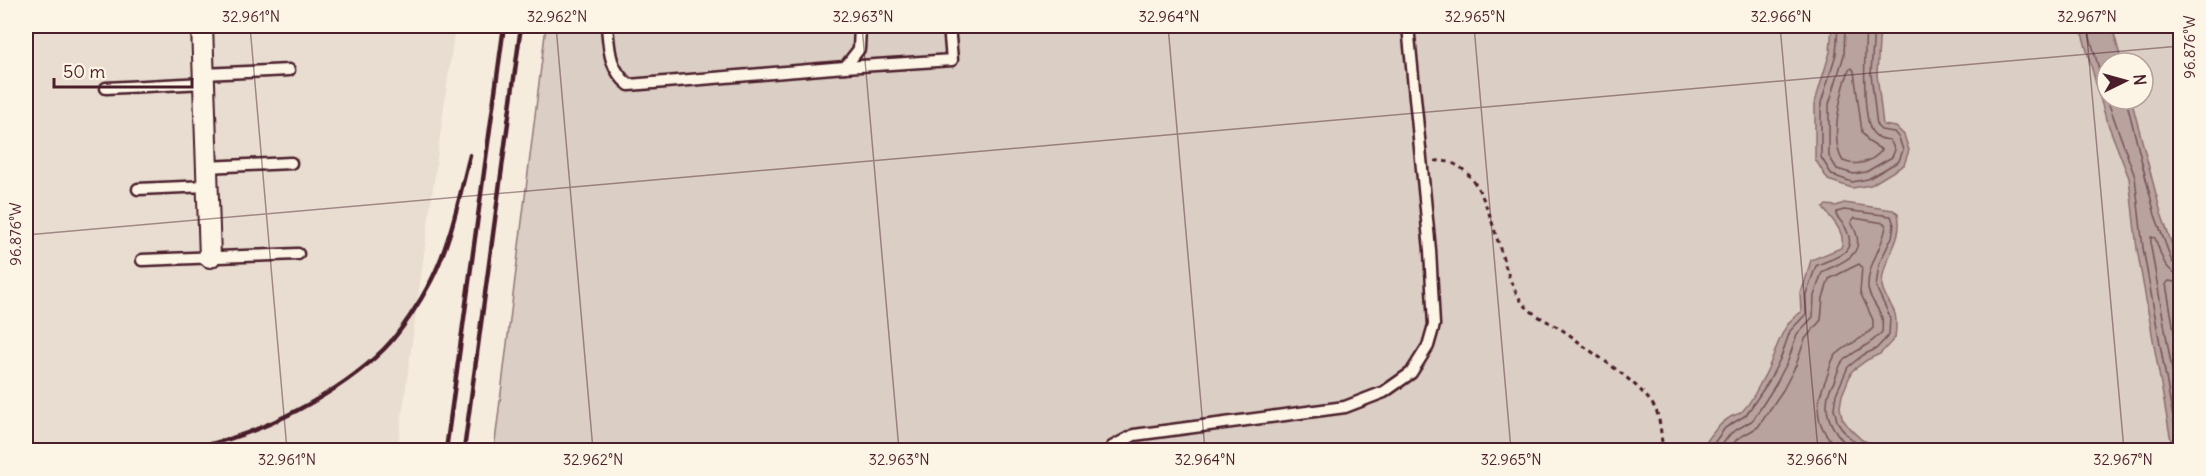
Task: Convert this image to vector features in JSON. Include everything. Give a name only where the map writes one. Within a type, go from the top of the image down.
[{"type":"street","points":[[202,26],[210,257]]},
{"type":"lane","points":[[607,26],[612,64],[620,77],[629,85],[952,60],[949,26]]},
{"type":"lane","points":[[845,67],[859,48],[860,26]]},
{"type":"lane","points":[[1110,450],[1134,435],[1345,407],[1384,392],[1411,373],[1428,346],[1434,325],[1430,250],[1408,26]]},
{"type":"lane","points":[[106,88],[289,70]]},
{"type":"lane","points":[[138,189],[291,163]]},
{"type":"lane","points":[[142,260],[298,254]]},
{"type":"path","points":[[1421,162],[1442,160],[1460,165],[1470,175],[1481,193],[1511,285],[1522,303],[1538,317],[1560,328],[1631,380],[1655,410],[1663,450]]},
{"type":"shaded area","points":[[26,26],[455,26],[396,450],[26,450]]},
{"type":"shaded area","points":[[546,26],[2180,26],[2180,450],[494,450]]},
{"type":"water","points":[[1832,26],[1880,26],[1877,74],[1883,125],[1896,127],[1904,135],[1909,150],[1904,165],[1871,185],[1852,188],[1828,180],[1815,159],[1815,102],[1830,52]]},
{"type":"water","points":[[2080,26],[2112,26],[2119,51],[2095,51],[2095,80]]},
{"type":"water","points":[[2104,111],[2134,111],[2161,213],[2180,268],[2180,450],[2170,450],[2171,441],[2137,249],[2129,178]]},
{"type":"water","points":[[1844,203],[1893,210],[1898,213],[1898,233],[1883,274],[1882,284],[1895,314],[1895,338],[1880,354],[1852,371],[1842,395],[1840,407],[1842,418],[1862,440],[1891,450],[1702,450],[1717,428],[1730,417],[1744,410],[1750,402],[1767,371],[1787,325],[1801,312],[1800,292],[1811,260],[1841,248],[1840,232],[1823,208],[1826,205],[1836,206]]},
{"type":"railway","points":[[446,450],[504,26]]},
{"type":"railway","points":[[464,450],[521,26]]},
{"type":"railway","points":[[104,450],[176,449],[224,440],[274,422],[299,410],[346,381],[366,365],[397,334],[431,281],[449,235],[470,155]]},
{"type":"railway","points":[[26,449],[38,450]]}]
